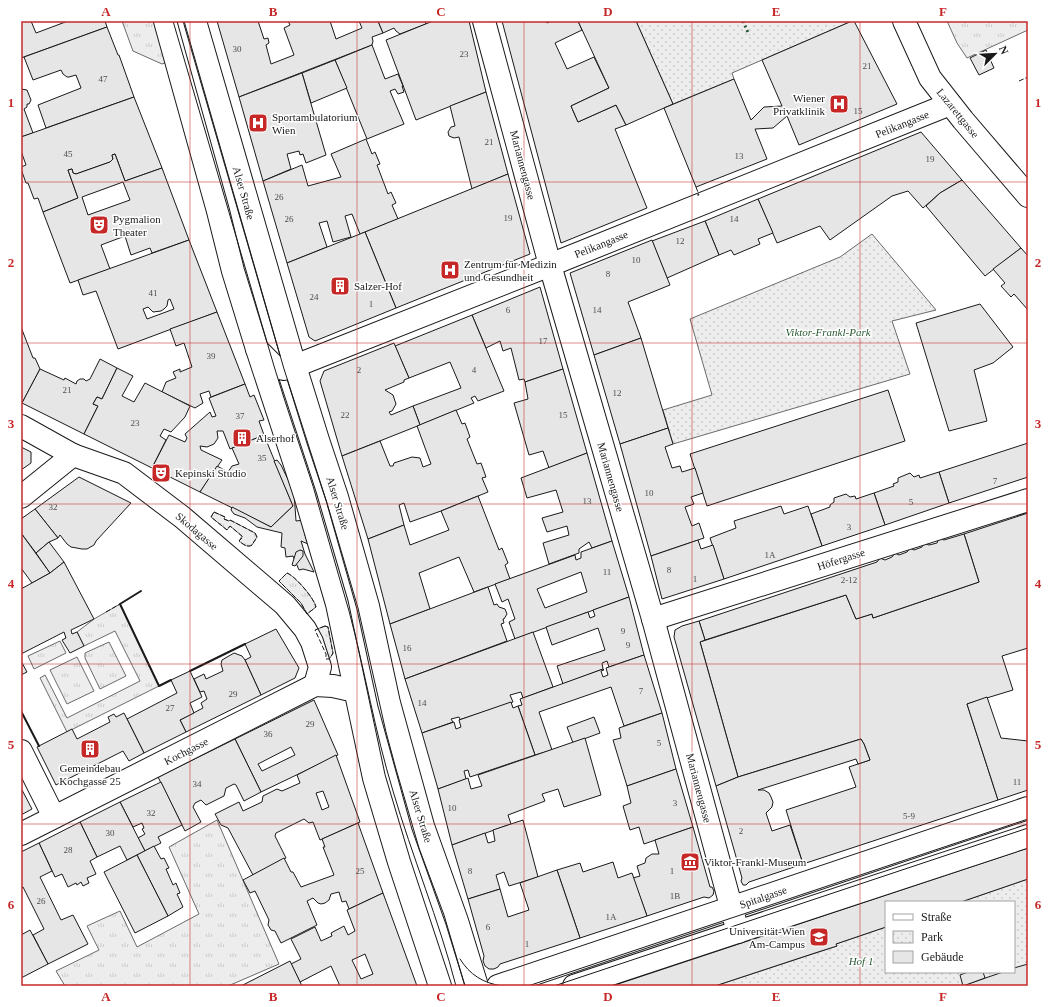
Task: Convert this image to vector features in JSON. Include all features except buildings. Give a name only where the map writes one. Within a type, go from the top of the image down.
[{"type":"main road","points":[[165,21],[218,210],[233,271],[305,495],[337,604],[374,778],[440,986]]},
{"type":"main road","name":"Alser Straße","points":[[195,21],[295,366],[337,498],[368,606],[389,703],[423,826],[457,921],[477,986]]},
{"type":"main road","name":"Mariannengasse","points":[[484,21],[550,265],[653,619],[738,932]]},
{"type":"main road","name":"Lazarettgasse","points":[[904,21],[930,78],[950,104],[1028,196]]},
{"type":"main road","name":"Pelikangasse","points":[[258,349],[274,366],[284,369],[295,366],[950,104]]},
{"type":"main road","name":"Skodagasse","points":[[21,426],[74,455],[124,473],[182,517],[285,605],[305,629],[312,642],[320,667],[315,685]]},
{"type":"main road","points":[[21,497],[74,455]]},
{"type":"main road","name":"Höfergasse","points":[[653,619],[1028,500]]},
{"type":"main road","points":[[315,685],[333,686],[355,691]]},
{"type":"main road","name":"Kochgasse","points":[[21,834],[315,685]]},
{"type":"main road","points":[[21,751],[54,817]]},
{"type":"main road","name":"Spitalgasse","points":[[498,986],[1028,808]]},
{"type":"main road","points":[[574,986],[1028,836]]},
{"type":"green space","points":[[122,21],[156,21],[168,62],[162,64],[133,51]]},
{"type":"green space","points":[[636,21],[852,21],[732,73],[734,79],[673,104]]},
{"type":"green space","points":[[947,21],[1028,21],[1028,30],[967,58],[957,43]]},
{"type":"green space","name":"Viktor-Frankl-Park","points":[[872,234],[936,310],[892,321],[910,374],[673,444],[663,410],[712,395],[690,319],[840,257]]},
{"type":"green space","points":[[214,512],[225,517],[224,519],[230,520],[255,533],[257,537],[252,545],[247,546],[239,541],[242,536],[230,526],[227,530],[211,517]]},
{"type":"green space","points":[[287,573],[299,583],[315,603],[316,607],[307,614],[301,603],[279,581]]},
{"type":"green space","points":[[120,604],[159,686],[67,732],[40,678],[45,675],[67,718],[140,681],[115,631],[84,646],[77,632],[94,619]]},
{"type":"green space","points":[[325,626],[328,627],[333,653],[329,659],[315,630]]},
{"type":"green space","points":[[60,641],[66,653],[34,669],[28,656]]},
{"type":"green space","points":[[109,642],[126,676],[100,689],[85,658],[85,653]]},
{"type":"green space","points":[[77,657],[94,691],[67,704],[50,670]]},
{"type":"green space","points":[[217,820],[279,964],[228,986],[65,986],[56,971],[99,950],[87,926],[120,911],[137,947],[199,914],[169,847]]},
{"type":"green space","name":"Hof 1","points":[[1028,879],[1028,986],[715,986],[837,946],[836,944],[885,927],[885,973],[1015,973],[1015,901],[964,901]]},
{"type":"tram line","points":[[173,21],[274,366],[313,486],[349,611],[393,791],[408,840],[442,937],[456,986]]},
{"type":"tram line","points":[[184,21],[284,369],[327,503],[358,608],[386,732],[419,848],[444,915],[465,986]]},
{"type":"tram line","points":[[528,986],[1028,819]]},
{"type":"tram line","points":[[554,986],[1028,828]]},
{"type":"tram line","points":[[460,959],[473,974],[489,983],[502,986]]},
{"type":"hedge","points":[[743,21],[749,35]]},
{"type":"fence","points":[[1019,81],[1028,77]]},
{"type":"fence","points":[[696,187],[699,195],[697,195]]},
{"type":"fence","points":[[214,512],[225,517],[224,519],[230,520],[255,533],[257,537],[252,545],[247,546],[239,541],[243,537],[230,526],[227,530],[211,517],[214,512]]},
{"type":"fence","points":[[287,573],[299,583],[315,603],[316,607],[307,614],[301,603],[279,581],[287,573]]},
{"type":"fence","points":[[106,612],[120,604]]},
{"type":"fence","points":[[325,626],[328,627],[333,653],[329,659],[326,659],[326,654],[315,630],[325,626]]},
{"type":"wall","points":[[141,591],[120,604],[159,686],[171,680]]},
{"type":"wall","points":[[190,671],[245,644]]},
{"type":"wall","points":[[21,711],[39,746]]},
{"type":"place","name":"Wiener Privatklinik","points":[[839,104]]},
{"type":"place","name":"Sportambulatorium Wien","points":[[258,123]]},
{"type":"place","name":"Pygmalion Theater","points":[[99,225]]},
{"type":"place","name":"Zentrum für Medizin und Gesundheit","points":[[450,270]]},
{"type":"place","name":"Salzer-Hof","points":[[340,286]]},
{"type":"place","name":"Alserhof","points":[[242,438]]},
{"type":"place","name":"Kepinski Studio","points":[[161,473]]},
{"type":"place","name":"Gemeindebau Kochgasse 25","points":[[90,749]]},
{"type":"place","name":"Viktor-Frankl-Museum","points":[[690,862]]},
{"type":"place","name":"Universität-Wien Am-Campus","points":[[819,937]]}]
